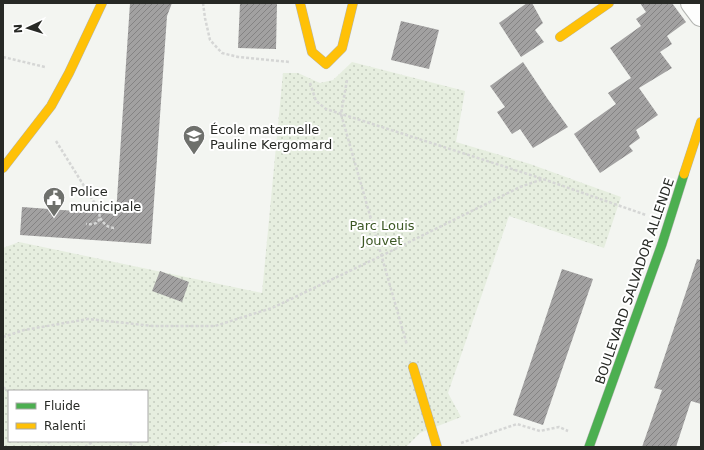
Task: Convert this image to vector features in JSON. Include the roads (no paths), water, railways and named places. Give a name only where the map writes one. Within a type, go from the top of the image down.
[{"type":"street","points":[[3,168],[51,106],[69,73],[102,3]]},
{"type":"street","points":[[300,3],[312,52],[326,64],[342,48],[353,3]]},
{"type":"street","points":[[560,37],[609,3]]},
{"type":"street","points":[[692,3],[701,15]]},
{"type":"street","name":"BOULEVARD SALVADOR ALLENDE","points":[[590,444],[669,223],[701,122]]},
{"type":"street","points":[[413,367],[437,447]]},
{"type":"place","name":"École maternelle Pauline Kergomard","points":[[194,156]]},
{"type":"place","name":"Police municipale","points":[[54,218]]},
{"type":"park label","name":"Parc Louis Jouvet","points":[[382,232]]}]
